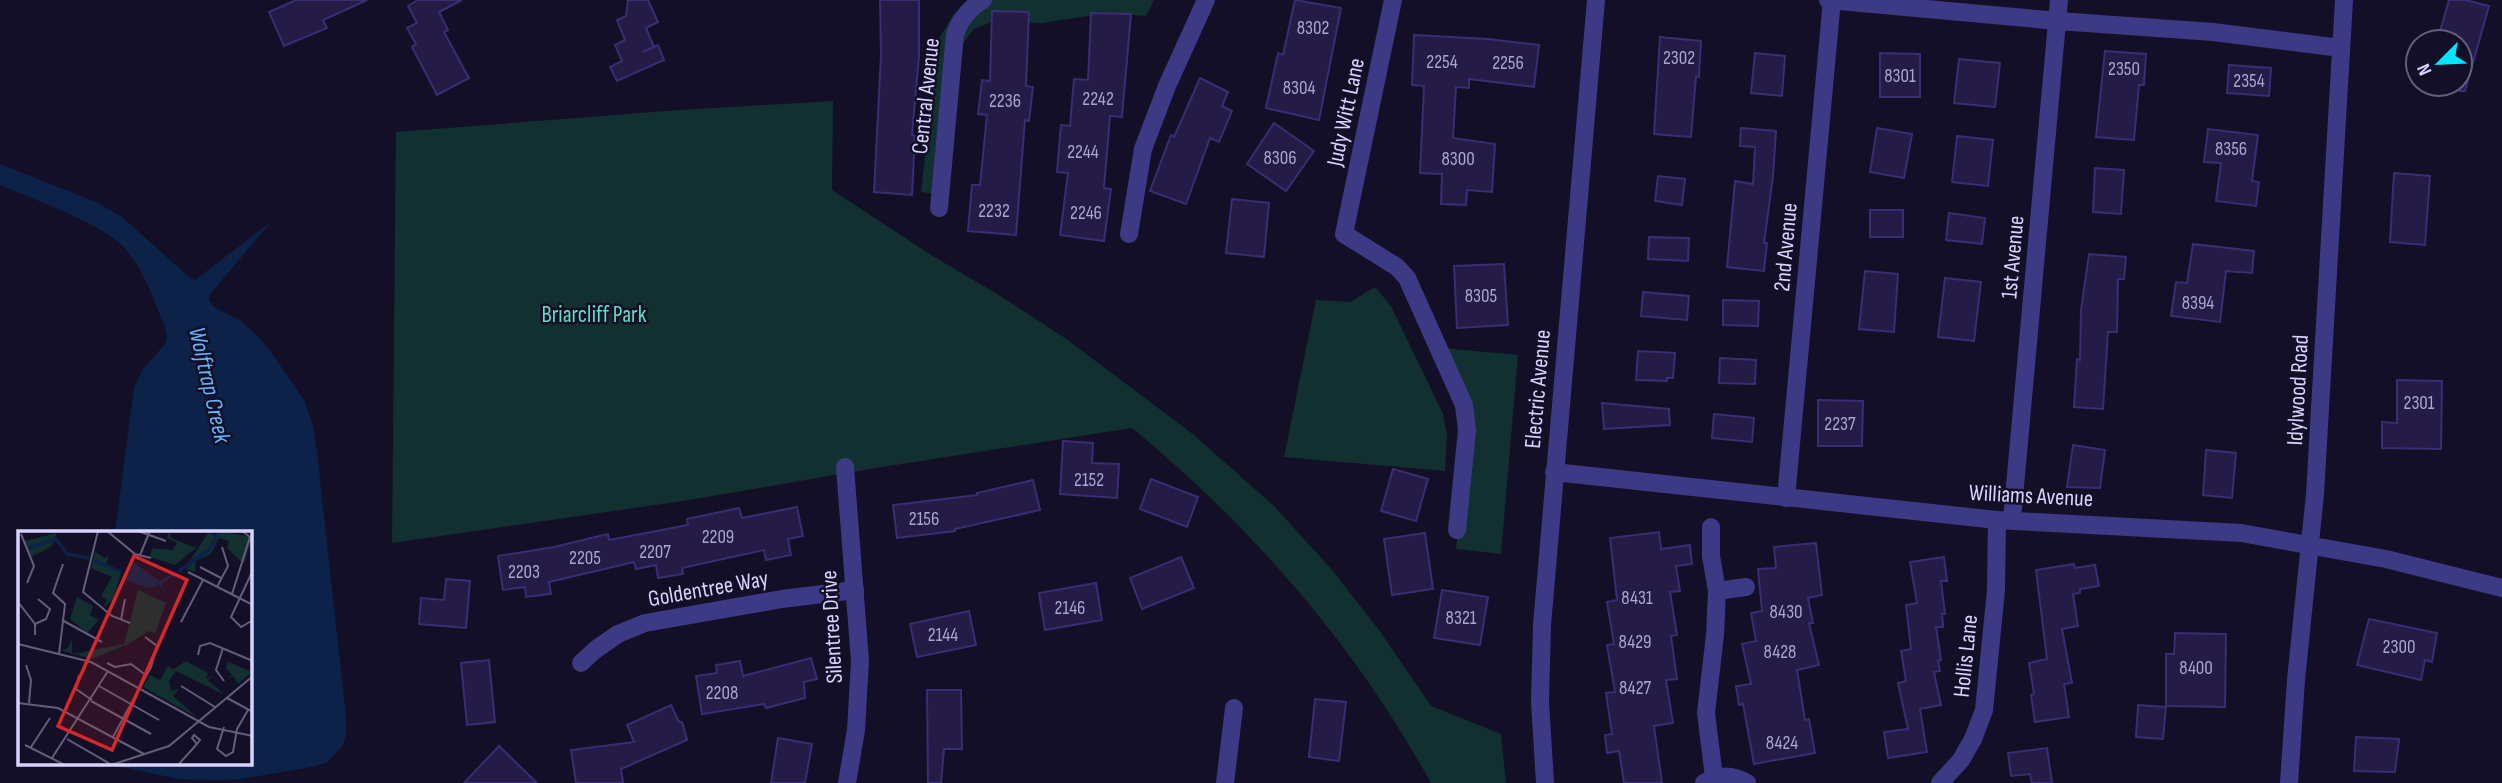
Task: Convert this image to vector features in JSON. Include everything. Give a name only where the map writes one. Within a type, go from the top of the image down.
[{"type":"street","name":"Central Avenue","points":[[939,208],[955,34],[959,22],[972,7],[983,0]]},
{"type":"street","name":"Judy Witt Lane","points":[[1393,0],[1344,234],[1396,267],[1406,278],[1464,405],[1468,430],[1457,530]]},
{"type":"street","name":"Electric Avenue","points":[[1545,783],[1540,702],[1542,625],[1596,0]]},
{"type":"street","points":[[1831,0],[2213,32],[2341,48]]},
{"type":"street","name":"2nd Avenue","points":[[1786,498],[1831,0]]},
{"type":"street","name":"1st Avenue","points":[[2005,519],[2059,0]]},
{"type":"street","name":"Idylwood Road","points":[[2289,783],[2315,494],[2344,0]]},
{"type":"street","points":[[1129,234],[1143,149],[1201,1]]},
{"type":"street","name":"Silentree Drive","points":[[845,467],[860,661],[859,701],[847,783]]},
{"type":"street","name":"Williams Avenue","points":[[1554,472],[2005,519],[2241,533],[2386,559],[2502,588]]},
{"type":"street","name":"Hollis Lane","points":[[1952,779],[1973,739],[1984,710],[2005,519]]},
{"type":"street","points":[[1711,527],[1711,556],[1717,591],[1716,635],[1706,713],[1709,780],[1736,777],[1747,783]]},
{"type":"street","points":[[1717,591],[1746,587]]},
{"type":"street","name":"Goldentree Way","points":[[581,663],[618,634],[645,623],[782,599],[855,590]]},
{"type":"street","points":[[1225,783],[1234,708]]},
{"type":"green space","points":[[975,0],[1154,0],[1146,16],[1108,13],[1042,23],[994,21],[974,29],[963,43],[945,195],[921,192],[938,40],[953,15]]},
{"type":"green space","name":"Briarcliff Park","points":[[833,101],[832,190],[1065,338],[1194,435],[1274,506],[1333,571],[1379,630],[1431,706],[1501,734],[1506,783],[1431,783],[1369,683],[1298,591],[1219,506],[1132,428],[683,501],[392,543],[396,132]]},
{"type":"green space","points":[[1375,287],[1391,306],[1443,414],[1447,435],[1445,471],[1284,457],[1316,300],[1350,302]]},
{"type":"green space","points":[[1432,347],[1518,355],[1501,554],[1456,549],[1469,434]]},
{"type":"water","name":"Wolftrap Creek","points":[[0,164],[96,202],[122,217],[195,280],[272,221],[210,294],[209,300],[214,307],[241,321],[258,336],[304,400],[312,422],[346,716],[346,736],[342,747],[326,763],[240,779],[218,780],[179,779],[116,766],[252,766],[252,531],[115,531],[134,387],[143,369],[165,344],[165,327],[134,260],[118,242],[62,210],[0,185]]},
{"type":"building","points":[[296,0],[367,0],[323,20],[327,28],[284,46],[269,12]]},
{"type":"building","points":[[418,0],[462,0],[439,12],[448,30],[444,32],[469,78],[437,95],[412,47],[416,44],[407,28],[417,23],[408,6]]},
{"type":"building","points":[[628,0],[648,0],[658,22],[646,28],[654,47],[658,45],[664,60],[617,81],[610,67],[622,61],[615,45],[625,40],[617,20],[626,16]]},
{"type":"building","points":[[880,0],[919,0],[919,56],[912,135],[915,136],[912,195],[874,192],[881,55]]},
{"type":"building","points":[[1295,0],[1341,8],[1319,120],[1266,108],[1278,53],[1283,55]]},
{"type":"building","points":[[2449,0],[2465,0],[2489,6],[2474,59],[2474,28],[2441,28]]},
{"type":"building","points":[[992,11],[1029,12],[1026,86],[1033,87],[1029,121],[1025,120],[1016,235],[968,231],[972,185],[980,185],[987,115],[978,114],[982,80],[990,81]]},
{"type":"building","points":[[1091,13],[1131,14],[1122,117],[1110,116],[1104,188],[1111,189],[1104,241],[1060,235],[1068,173],[1057,172],[1061,125],[1070,126],[1074,79],[1088,80]]},
{"type":"building","points":[[1414,35],[1539,45],[1534,87],[1469,79],[1469,88],[1456,87],[1453,138],[1495,144],[1492,192],[1467,190],[1466,205],[1441,204],[1442,174],[1420,173],[1424,86],[1412,85]]},
{"type":"building","points":[[1660,37],[1701,41],[1691,137],[1654,134]]},
{"type":"building","points":[[2105,51],[2146,54],[2144,85],[2139,85],[2134,140],[2096,137]]},
{"type":"building","points":[[1755,53],[1785,56],[1782,96],[1751,93]]},
{"type":"building","points":[[1880,53],[1920,54],[1920,97],[1880,97]]},
{"type":"building","points":[[1959,59],[2000,63],[1995,107],[1954,103]]},
{"type":"building","points":[[2229,65],[2271,68],[2269,96],[2227,93]]},
{"type":"building","points":[[1200,78],[1228,92],[1222,106],[1232,111],[1219,142],[1210,138],[1186,204],[1150,191],[1171,135],[1174,137]]},
{"type":"building","points":[[1274,123],[1314,151],[1286,191],[1247,164]]},
{"type":"building","points":[[1741,128],[1776,131],[1764,243],[1767,243],[1764,271],[1727,267],[1735,181],[1753,184],[1755,147],[1740,146]]},
{"type":"building","points":[[1877,128],[1912,134],[1904,178],[1870,172]]},
{"type":"building","points":[[2208,129],[2258,135],[2252,181],[2259,182],[2256,206],[2216,201],[2221,163],[2204,162]]},
{"type":"building","points":[[1957,136],[1993,140],[1988,186],[1952,182]]},
{"type":"building","points":[[2095,168],[2124,170],[2121,214],[2093,212]]},
{"type":"building","points":[[2394,173],[2430,176],[2425,245],[2390,242]]},
{"type":"building","points":[[1658,176],[1685,179],[1682,205],[1655,201]]},
{"type":"building","points":[[1232,199],[1269,203],[1264,257],[1226,253]]},
{"type":"building","points":[[1870,210],[1903,210],[1903,237],[1870,237]]},
{"type":"building","points":[[1949,213],[1985,218],[1982,244],[1946,240]]},
{"type":"building","points":[[1649,237],[1689,238],[1688,261],[1648,259]]},
{"type":"building","points":[[2193,244],[2254,251],[2252,273],[2226,271],[2220,322],[2171,316],[2176,282],[2187,283]]},
{"type":"building","points":[[2089,254],[2126,257],[2124,279],[2118,279],[2117,332],[2108,332],[2103,409],[2074,407],[2077,359],[2080,360],[2081,310]]},
{"type":"building","points":[[1504,264],[1508,325],[1457,328],[1454,266]]},
{"type":"building","points":[[1865,271],[1898,274],[1894,332],[1859,329]]},
{"type":"building","points":[[1945,278],[1981,282],[1974,341],[1938,337]]},
{"type":"building","points":[[1643,292],[1689,296],[1687,320],[1641,316]]},
{"type":"building","points":[[1723,300],[1759,301],[1758,326],[1723,325]]},
{"type":"building","points":[[1638,351],[1675,353],[1673,378],[1667,378],[1667,381],[1636,380]]},
{"type":"building","points":[[1720,358],[1756,360],[1755,384],[1719,383]]},
{"type":"building","points":[[2397,380],[2442,381],[2441,449],[2382,448],[2382,422],[2397,423]]},
{"type":"building","points":[[1818,400],[1863,401],[1862,446],[1818,446]]},
{"type":"building","points":[[1602,403],[1669,409],[1670,425],[1604,429]]},
{"type":"building","points":[[1714,414],[1754,418],[1752,442],[1712,438]]},
{"type":"building","points":[[1063,441],[1093,443],[1092,463],[1119,464],[1117,498],[1060,494]]},
{"type":"building","points":[[2073,445],[2105,450],[2100,488],[2067,487]]},
{"type":"building","points":[[2206,450],[2236,453],[2232,498],[2203,495]]},
{"type":"building","points":[[1393,469],[1428,479],[1416,521],[1381,511]]},
{"type":"building","points":[[1151,479],[1198,497],[1187,527],[1140,509]]},
{"type":"building","points":[[1033,480],[1040,510],[955,531],[897,538],[893,505],[977,495]]},
{"type":"building","points":[[797,507],[803,536],[788,539],[791,555],[766,560],[764,550],[682,568],[683,574],[658,578],[656,565],[636,569],[634,562],[549,582],[551,594],[526,597],[525,587],[503,590],[498,556],[554,547],[608,534],[609,540],[688,525],[687,519],[739,508],[742,518]]},
{"type":"building","points":[[1659,532],[1661,549],[1690,545],[1692,564],[1676,566],[1680,591],[1670,592],[1677,635],[1671,636],[1677,679],[1666,680],[1673,723],[1654,726],[1662,783],[1624,783],[1619,751],[1607,753],[1605,735],[1612,734],[1606,693],[1615,692],[1607,645],[1614,644],[1607,602],[1617,600],[1610,538]]},
{"type":"building","points":[[1425,533],[1433,589],[1392,595],[1384,539]]},
{"type":"building","points":[[1816,543],[1822,595],[1808,598],[1813,623],[1809,623],[1819,665],[1797,670],[1805,720],[1809,719],[1815,753],[1754,764],[1743,704],[1739,705],[1736,686],[1751,684],[1742,644],[1756,641],[1751,613],[1762,611],[1758,569],[1776,568],[1774,547]]},
{"type":"building","points":[[1181,557],[1194,588],[1142,609],[1130,578]]},
{"type":"building","points":[[1944,557],[1947,581],[1941,581],[1945,614],[1942,614],[1943,627],[1936,627],[1941,660],[1938,661],[1940,671],[1934,672],[1941,705],[1920,709],[1927,752],[1888,758],[1884,732],[1908,729],[1898,683],[1906,681],[1901,651],[1911,649],[1906,605],[1917,603],[1910,562]]},
{"type":"building","points":[[2074,564],[2075,568],[2095,565],[2099,586],[2080,589],[2080,593],[2073,594],[2078,626],[2062,629],[2072,683],[2064,684],[2069,717],[2035,722],[2029,663],[2047,659],[2036,570]]},
{"type":"building","points":[[446,579],[470,581],[466,628],[419,624],[421,598],[444,600]]},
{"type":"building","points":[[1096,583],[1102,620],[1045,630],[1039,593]]},
{"type":"building","points":[[1442,590],[1488,597],[1480,645],[1434,638]]},
{"type":"building","points":[[969,611],[976,645],[917,657],[910,624]]},
{"type":"building","points":[[2369,619],[2437,633],[2432,662],[2425,660],[2421,680],[2357,665]]},
{"type":"building","points":[[2175,633],[2226,634],[2225,707],[2166,706],[2166,654],[2174,654]]},
{"type":"building","points":[[811,658],[817,679],[804,682],[805,698],[766,708],[764,704],[702,714],[696,676],[717,673],[716,665],[740,661],[743,676]]},
{"type":"building","points":[[489,660],[495,722],[467,725],[461,663]]},
{"type":"building","points":[[927,690],[961,690],[962,749],[944,749],[941,783],[928,783]]},
{"type":"building","points":[[1315,699],[1346,702],[1339,761],[1309,757]]},
{"type":"building","points":[[671,705],[679,722],[682,722],[687,740],[621,769],[623,783],[576,783],[571,750],[634,742],[627,725]]},
{"type":"building","points":[[2138,705],[2166,707],[2163,739],[2136,737]]},
{"type":"building","points":[[2356,737],[2399,739],[2395,772],[2354,771]]},
{"type":"building","points":[[778,738],[812,744],[805,783],[771,783]]},
{"type":"building","points":[[499,746],[537,783],[464,783]]},
{"type":"building","points":[[2047,748],[2052,783],[2032,783],[2030,774],[2011,776],[2008,753]]}]
